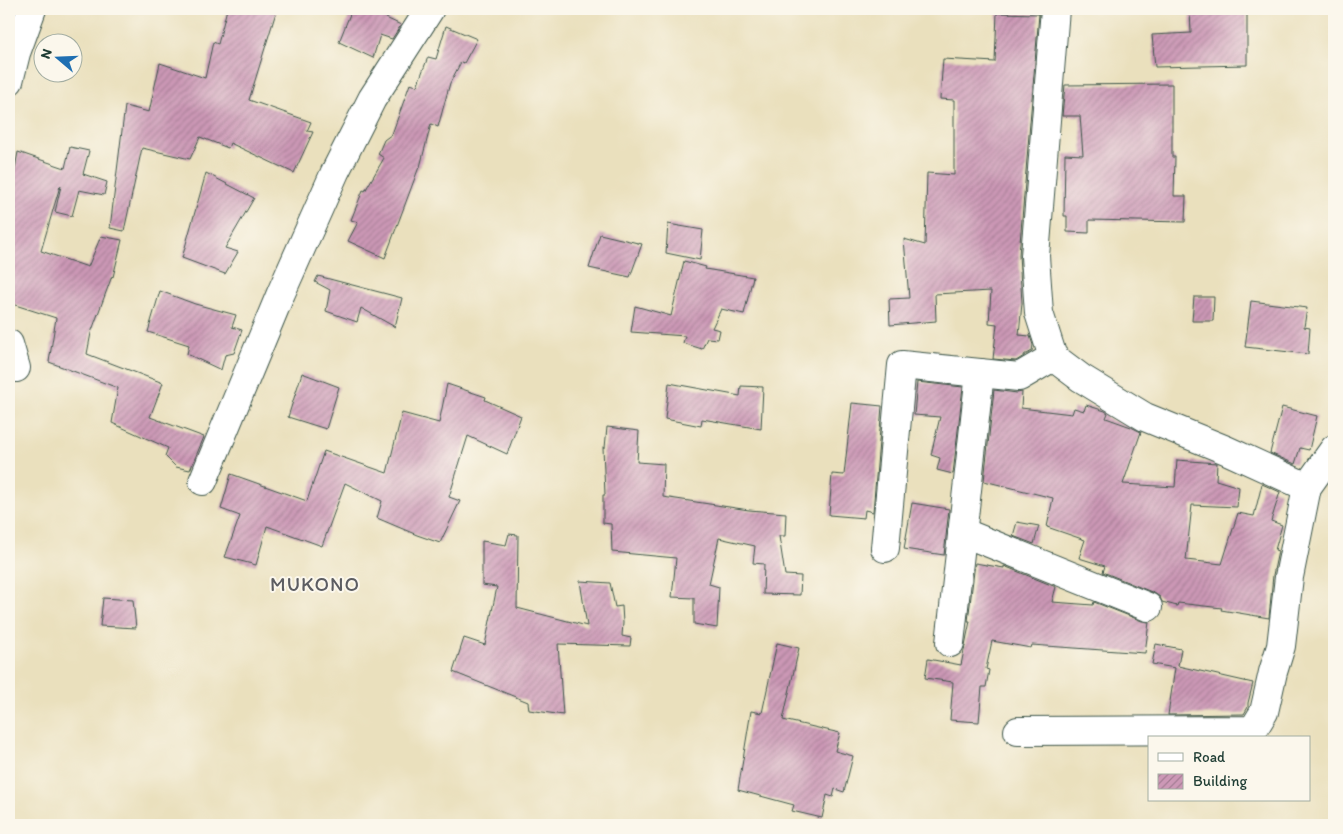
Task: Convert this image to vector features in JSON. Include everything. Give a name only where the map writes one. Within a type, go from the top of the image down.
[{"type":"street","points":[[9,81],[16,53],[32,9]]},
{"type":"street","points":[[203,481],[281,293],[335,172],[372,99],[430,9]]},
{"type":"street","points":[[1055,9],[1035,256],[1039,314],[1052,357],[1081,378],[1145,417],[1226,450],[1307,488]]},
{"type":"street","points":[[885,548],[902,365],[1020,377],[1052,357]]},
{"type":"street","points":[[950,643],[980,373]]},
{"type":"street","points":[[1018,730],[1253,730],[1264,712],[1272,672],[1281,646],[1289,577],[1307,488],[1334,449]]},
{"type":"street","points":[[962,532],[1148,607]]},
{"type":"building","points":[[227,9],[277,9],[249,100],[311,122],[307,131],[313,132],[294,173],[230,143],[228,148],[200,137],[190,159],[142,148],[124,231],[110,228],[125,106],[149,112],[160,63],[205,78],[213,42],[218,44]]},
{"type":"building","points":[[352,9],[389,9],[386,18],[401,25],[392,39],[380,35],[373,58],[339,42]]},
{"type":"building","points":[[1190,9],[1247,9],[1247,65],[1155,67],[1152,35],[1191,33]]},
{"type":"building","points":[[997,13],[1039,14],[1019,255],[1022,303],[1019,335],[1030,336],[1033,345],[1032,351],[1016,361],[993,359],[997,324],[989,323],[991,291],[935,294],[936,321],[890,325],[889,299],[909,298],[904,239],[925,245],[927,173],[954,175],[954,100],[940,99],[943,59],[995,62]]},
{"type":"building","points":[[446,26],[477,39],[464,63],[461,62],[450,83],[438,127],[431,124],[420,167],[385,258],[348,241],[358,222],[351,220],[363,190],[365,191],[384,158],[378,154],[384,140],[392,134],[410,84],[417,86],[428,57],[436,59]]},
{"type":"building","points":[[1172,84],[1172,157],[1175,157],[1174,196],[1186,196],[1185,222],[1089,220],[1089,233],[1067,232],[1067,216],[1064,216],[1065,154],[1083,155],[1080,116],[1062,116],[1065,85]]},
{"type":"building","points":[[70,147],[89,151],[83,174],[107,182],[104,195],[79,190],[72,216],[55,212],[60,186],[41,251],[88,267],[101,236],[122,240],[113,277],[91,333],[87,354],[163,383],[150,417],[204,437],[190,470],[176,467],[165,456],[168,448],[112,423],[118,388],[49,362],[56,318],[9,303],[9,201],[18,152],[65,168]]},
{"type":"building","points":[[206,173],[254,198],[225,248],[238,252],[225,274],[182,258]]},
{"type":"building","points":[[668,224],[703,230],[700,260],[666,253]]},
{"type":"building","points":[[600,234],[642,244],[630,277],[589,268]]},
{"type":"building","points":[[684,261],[706,267],[705,269],[753,277],[744,314],[721,309],[712,328],[720,330],[718,339],[707,338],[702,349],[683,343],[685,336],[631,332],[635,306],[671,316]]},
{"type":"building","points":[[318,276],[402,298],[395,327],[361,308],[357,322],[326,311],[330,290],[315,282]]},
{"type":"building","points":[[160,291],[195,304],[236,315],[232,327],[242,330],[234,353],[225,355],[221,370],[187,354],[189,345],[148,332]]},
{"type":"building","points":[[1194,297],[1214,297],[1213,321],[1192,321]]},
{"type":"building","points":[[1251,301],[1307,308],[1304,327],[1310,328],[1308,354],[1245,347]]},
{"type":"building","points":[[302,373],[339,387],[326,429],[288,417]]},
{"type":"building","points":[[917,382],[963,387],[953,474],[937,470],[940,458],[931,455],[940,417],[914,415]]},
{"type":"building","points":[[669,383],[740,396],[741,386],[763,387],[761,429],[702,419],[701,426],[665,419]]},
{"type":"building","points":[[447,384],[486,397],[485,400],[521,416],[507,454],[468,436],[449,497],[460,501],[440,543],[377,518],[382,501],[345,483],[322,546],[267,526],[256,565],[225,557],[240,516],[221,509],[231,474],[307,501],[324,451],[387,473],[402,413],[439,423]]},
{"type":"building","points":[[994,390],[1022,392],[1021,408],[1072,414],[1074,408],[1084,411],[1086,405],[1105,411],[1108,413],[1106,418],[1141,432],[1123,484],[1175,487],[1177,460],[1217,463],[1216,480],[1239,487],[1237,507],[1192,505],[1186,560],[1222,564],[1238,513],[1254,516],[1262,484],[1280,492],[1271,521],[1282,525],[1275,550],[1278,551],[1273,575],[1269,618],[1221,610],[1222,608],[1178,603],[1177,606],[1162,602],[1160,597],[1154,593],[1103,572],[1105,566],[1079,558],[1085,540],[1047,527],[1053,498],[984,481]]},
{"type":"building","points":[[852,403],[882,406],[873,512],[865,510],[864,518],[829,515],[832,474],[844,475]]},
{"type":"building","points":[[1282,407],[1317,416],[1309,450],[1300,448],[1295,464],[1270,453]]},
{"type":"building","points":[[607,427],[639,431],[637,462],[664,464],[663,497],[749,510],[786,513],[785,536],[779,536],[785,575],[801,576],[800,595],[763,594],[764,564],[753,563],[755,546],[719,538],[709,584],[719,587],[717,628],[694,624],[694,598],[672,597],[676,558],[612,552],[611,524],[603,523],[603,495],[605,495],[603,447],[605,448]]},
{"type":"building","points":[[912,503],[949,509],[944,555],[904,549]]},
{"type":"building","points":[[1017,522],[1039,526],[1034,544],[1013,536]]},
{"type":"building","points":[[509,534],[518,535],[517,608],[587,626],[580,581],[610,583],[615,607],[622,606],[622,636],[631,638],[630,646],[558,644],[563,715],[529,710],[528,702],[453,672],[464,638],[485,645],[497,587],[482,585],[482,541],[506,545]]},
{"type":"building","points":[[975,563],[1004,568],[1004,566],[1056,587],[1052,602],[1093,605],[1094,602],[1149,622],[1145,653],[1032,645],[1031,648],[992,641],[986,669],[989,670],[986,687],[982,687],[979,722],[950,720],[953,682],[925,678],[928,659],[961,665],[970,621],[968,621]]},
{"type":"building","points":[[103,598],[133,600],[136,628],[100,626]]},
{"type":"building","points":[[777,643],[799,648],[783,720],[840,733],[835,751],[853,756],[844,792],[835,789],[833,797],[827,795],[822,818],[792,811],[794,805],[738,790],[751,711],[762,713]]},
{"type":"building","points":[[1156,644],[1181,649],[1178,666],[1253,683],[1248,707],[1244,714],[1168,715],[1175,668],[1152,664]]},
{"type":"district","name":"MUKONO","points":[[315,584]]}]
